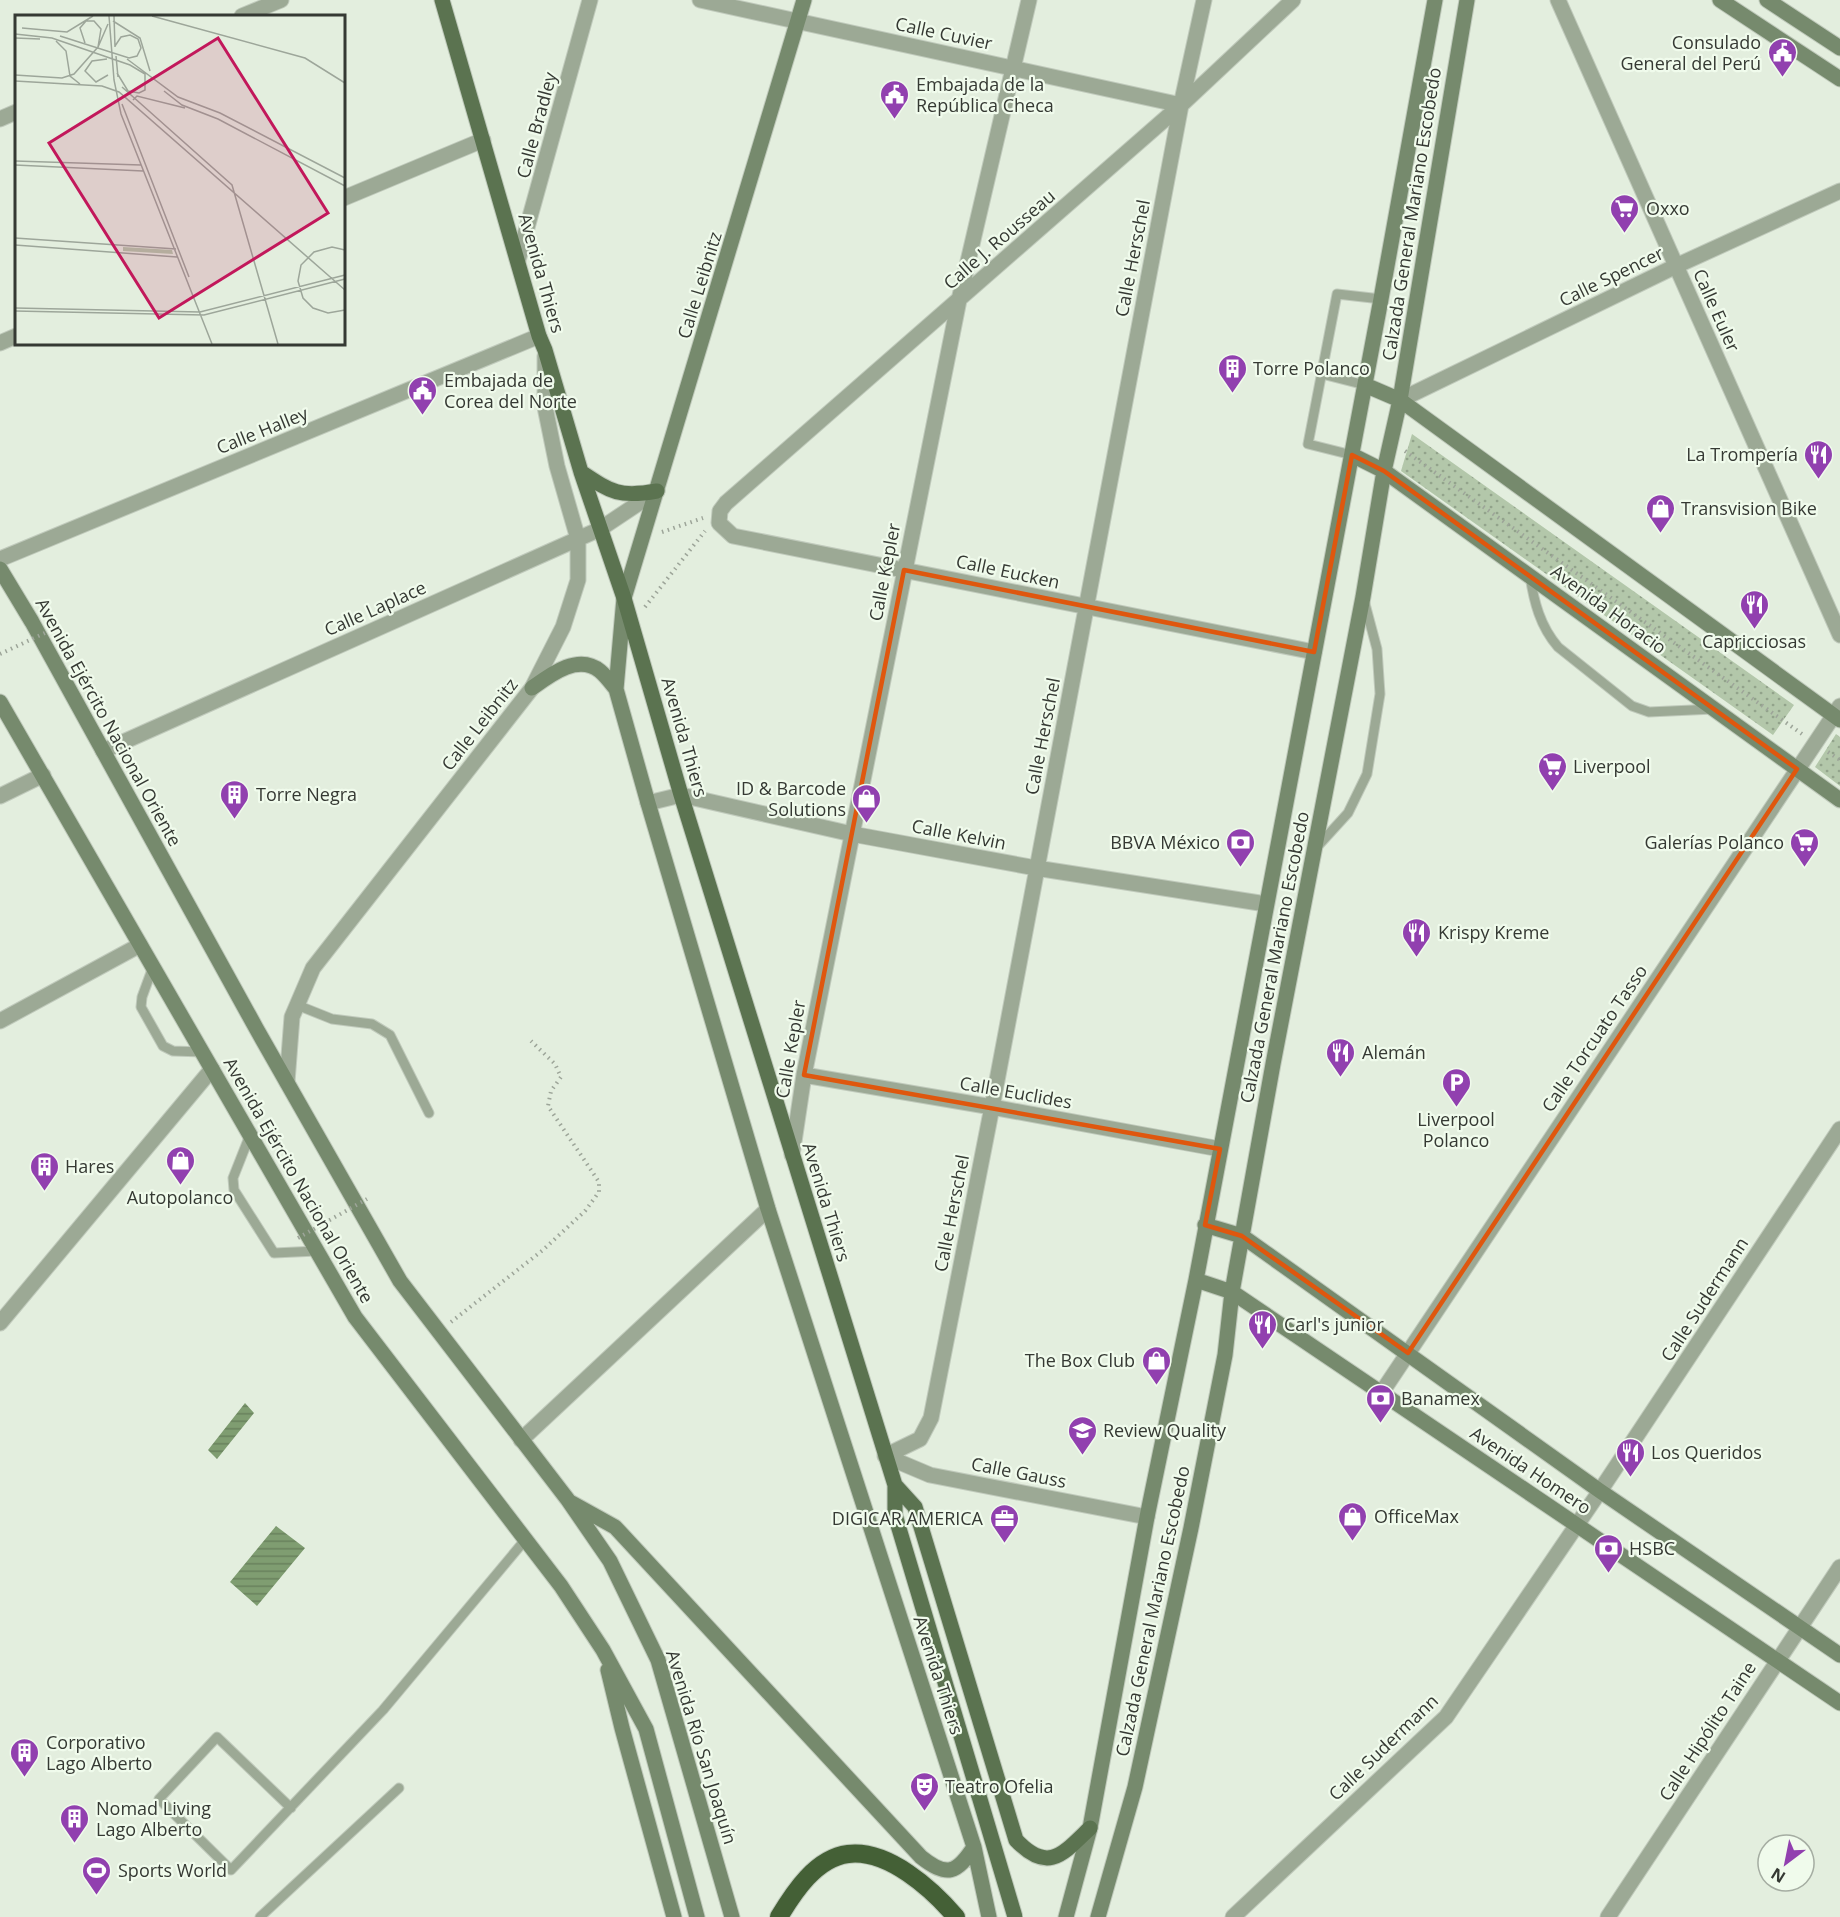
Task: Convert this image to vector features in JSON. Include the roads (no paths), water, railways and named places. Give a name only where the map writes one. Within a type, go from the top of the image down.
[{"type":"highway","points":[[779,1917],[807,1877],[826,1863],[848,1854],[874,1857],[906,1872],[927,1888],[956,1917]]},
{"type":"main road","name":"Avenida Thiers","points":[[442,0],[581,472],[624,598],[681,795],[895,1485]]},
{"type":"main road","name":"Calle Leibnitz","points":[[616,689],[624,598],[804,0]]},
{"type":"main road","name":"Calzada General Mariano Escobedo","points":[[1066,1917],[1090,1828],[1147,1517],[1196,1280],[1352,455],[1435,0]]},
{"type":"main road","name":"Calzada General Mariano Escobedo","points":[[1098,1917],[1135,1787],[1189,1539],[1225,1356],[1232,1292],[1313,851],[1363,597],[1384,471],[1400,400],[1467,0]]},
{"type":"main road","points":[[1720,0],[1840,79]]},
{"type":"main road","points":[[1767,0],[1840,48]]},
{"type":"main road","points":[[1365,385],[1400,400],[1838,713]]},
{"type":"main road","name":"Avenida Horacio","points":[[1352,455],[1384,471],[1840,800]]},
{"type":"main road","points":[[581,472],[609,490],[621,494],[639,495],[657,491]]},
{"type":"main road","name":"Avenida Ejército Nacional Oriente","points":[[0,569],[32,622],[400,1281],[568,1500]]},
{"type":"main road","points":[[532,688],[560,669],[580,664],[600,671],[616,689]]},
{"type":"main road","name":"Avenida Thiers","points":[[616,689],[768,1209],[974,1846],[989,1917]]},
{"type":"main road","name":"Avenida Ejército Nacional Oriente","points":[[0,702],[354,1317],[561,1586],[603,1650]]},
{"type":"main road","name":"Avenida Homero","points":[[1205,1225],[1242,1236],[1600,1491],[1840,1654]]},
{"type":"main road","name":"Avenida Homero","points":[[1196,1280],[1232,1292],[1840,1703]]},
{"type":"main road","points":[[895,1485],[895,1515],[1015,1917]]},
{"type":"main road","points":[[895,1485],[915,1508],[1016,1840],[1028,1852],[1042,1858],[1062,1855],[1090,1828]]},
{"type":"main road","points":[[568,1500],[615,1527],[921,1857],[934,1868],[945,1871],[957,1869],[974,1846]]},
{"type":"main road","name":"Avenida Río San Joaquín","points":[[568,1500],[610,1562],[658,1660],[732,1917]]},
{"type":"main road","points":[[603,1650],[674,1917]]},
{"type":"main road","points":[[603,1650],[646,1729],[697,1917]]},
{"type":"street","points":[[244,15],[281,0]]},
{"type":"street","name":"Calle Bradley","points":[[519,260],[590,0]]},
{"type":"street","name":"Calle Cuvier","points":[[700,0],[1180,105]]},
{"type":"street","name":"Calle Kepler","points":[[792,1155],[804,1075],[959,300],[1029,0]]},
{"type":"street","name":"Calle Herschel","points":[[885,1456],[920,1439],[931,1418],[992,1107],[1180,105],[1204,0]]},
{"type":"street","name":"Calle J. Rousseau","points":[[723,507],[1180,105],[1293,0]]},
{"type":"street","name":"Calle Euler","points":[[1558,0],[1840,635]]},
{"type":"street","points":[[0,119],[15,112]]},
{"type":"street","points":[[345,198],[483,140]]},
{"type":"street","name":"Calle Spencer","points":[[1400,400],[1676,266],[1840,191]]},
{"type":"street","points":[[0,343],[15,336]]},
{"type":"street","name":"Calle Leibnitz","points":[[287,1082],[291,1017],[313,968],[532,688],[563,627],[578,580],[578,539],[557,466],[545,407],[542,343]]},
{"type":"street","name":"Calle Halley","points":[[0,560],[542,343]]},
{"type":"street","name":"Calle Laplace","points":[[103,751],[600,529],[657,491]]},
{"type":"street","name":"Calle Eucken","points":[[723,507],[720,523],[733,536],[1314,652]]},
{"type":"street","name":"Calle Torcuato Tasso","points":[[1382,1392],[1797,769],[1838,713]]},
{"type":"street","points":[[0,796],[43,775]]},
{"type":"street","name":"Calle Kelvin","points":[[648,803],[681,795],[852,834],[1036,868],[1266,904]]},
{"type":"street","points":[[0,1021],[140,945]]},
{"type":"street","points":[[0,1323],[212,1069]]},
{"type":"street","name":"Calle Euclides","points":[[804,1075],[1220,1149]]},
{"type":"street","name":"Calle Sudermann","points":[[1233,1917],[1446,1717],[1600,1491],[1840,1129]]},
{"type":"street","points":[[521,1440],[768,1209]]},
{"type":"street","name":"Calle Gauss","points":[[885,1456],[930,1475],[1147,1517]]},
{"type":"street","name":"Calle Hipólito Taine","points":[[1608,1917],[1840,1567]]},
{"type":"lane","points":[[1352,455],[1308,444],[1337,294],[1381,299]]},
{"type":"lane","points":[[1322,375],[1365,385]]},
{"type":"lane","points":[[1530,576],[1535,605],[1548,635],[1558,646],[1632,706],[1649,712],[1714,709]]},
{"type":"lane","points":[[1313,851],[1348,813],[1367,774],[1380,694],[1377,650],[1363,597]]},
{"type":"lane","points":[[153,967],[142,997],[141,1007],[163,1046],[173,1051],[203,1052]]},
{"type":"lane","points":[[297,1005],[332,1019],[372,1024],[390,1035],[429,1113]]},
{"type":"lane","points":[[250,1135],[233,1178],[234,1190],[274,1253],[317,1251]]},
{"type":"lane","points":[[291,1808],[217,1737],[159,1799],[231,1870],[291,1808],[383,1710],[525,1540]]},
{"type":"lane","points":[[260,1917],[399,1788]]},
{"type":"place","name":"Consulado General del Perú","points":[[1782,78]]},
{"type":"place","name":"Embajada de la República Checa","points":[[895,120]]},
{"type":"place","name":"Oxxo","points":[[1625,234]]},
{"type":"place","name":"Torre Polanco","points":[[1232,394]]},
{"type":"place","name":"Embajada de Corea del Norte","points":[[423,416]]},
{"type":"place","name":"La Trompería","points":[[1819,480]]},
{"type":"place","name":"Transvision Bike","points":[[1660,534]]},
{"type":"place","name":"Capricciosas","points":[[1754,630]]},
{"type":"place","name":"Liverpool","points":[[1552,792]]},
{"type":"place","name":"Torre Negra","points":[[235,820]]},
{"type":"place","name":"ID & Barcode Solutions","points":[[867,824]]},
{"type":"place","name":"BBVA México","points":[[1241,868]]},
{"type":"place","name":"Galerías Polanco","points":[[1805,868]]},
{"type":"place","name":"Krispy Kreme","points":[[1417,958]]},
{"type":"place","name":"Alemán","points":[[1341,1078]]},
{"type":"place","name":"Liverpool Polanco","points":[[1456,1108]]},
{"type":"place","name":"Autopolanco","points":[[180,1186]]},
{"type":"place","name":"Hares","points":[[44,1192]]},
{"type":"place","name":"Carl's junior","points":[[1263,1350]]},
{"type":"place","name":"The Box Club","points":[[1156,1386]]},
{"type":"place","name":"Banamex","points":[[1380,1424]]},
{"type":"place","name":"Review Quality","points":[[1082,1456]]},
{"type":"place","name":"Los Queridos","points":[[1630,1478]]},
{"type":"place","name":"OfficeMax","points":[[1353,1542]]},
{"type":"place","name":"DIGICAR AMERICA","points":[[1004,1544]]},
{"type":"place","name":"HSBC","points":[[1608,1574]]},
{"type":"place","name":"Corporativo Lago Alberto","points":[[25,1778]]},
{"type":"place","name":"Teatro Ofelia","points":[[924,1812]]},
{"type":"place","name":"Nomad Living Lago Alberto","points":[[75,1844]]},
{"type":"place","name":"Sports World","points":[[97,1896]]}]
